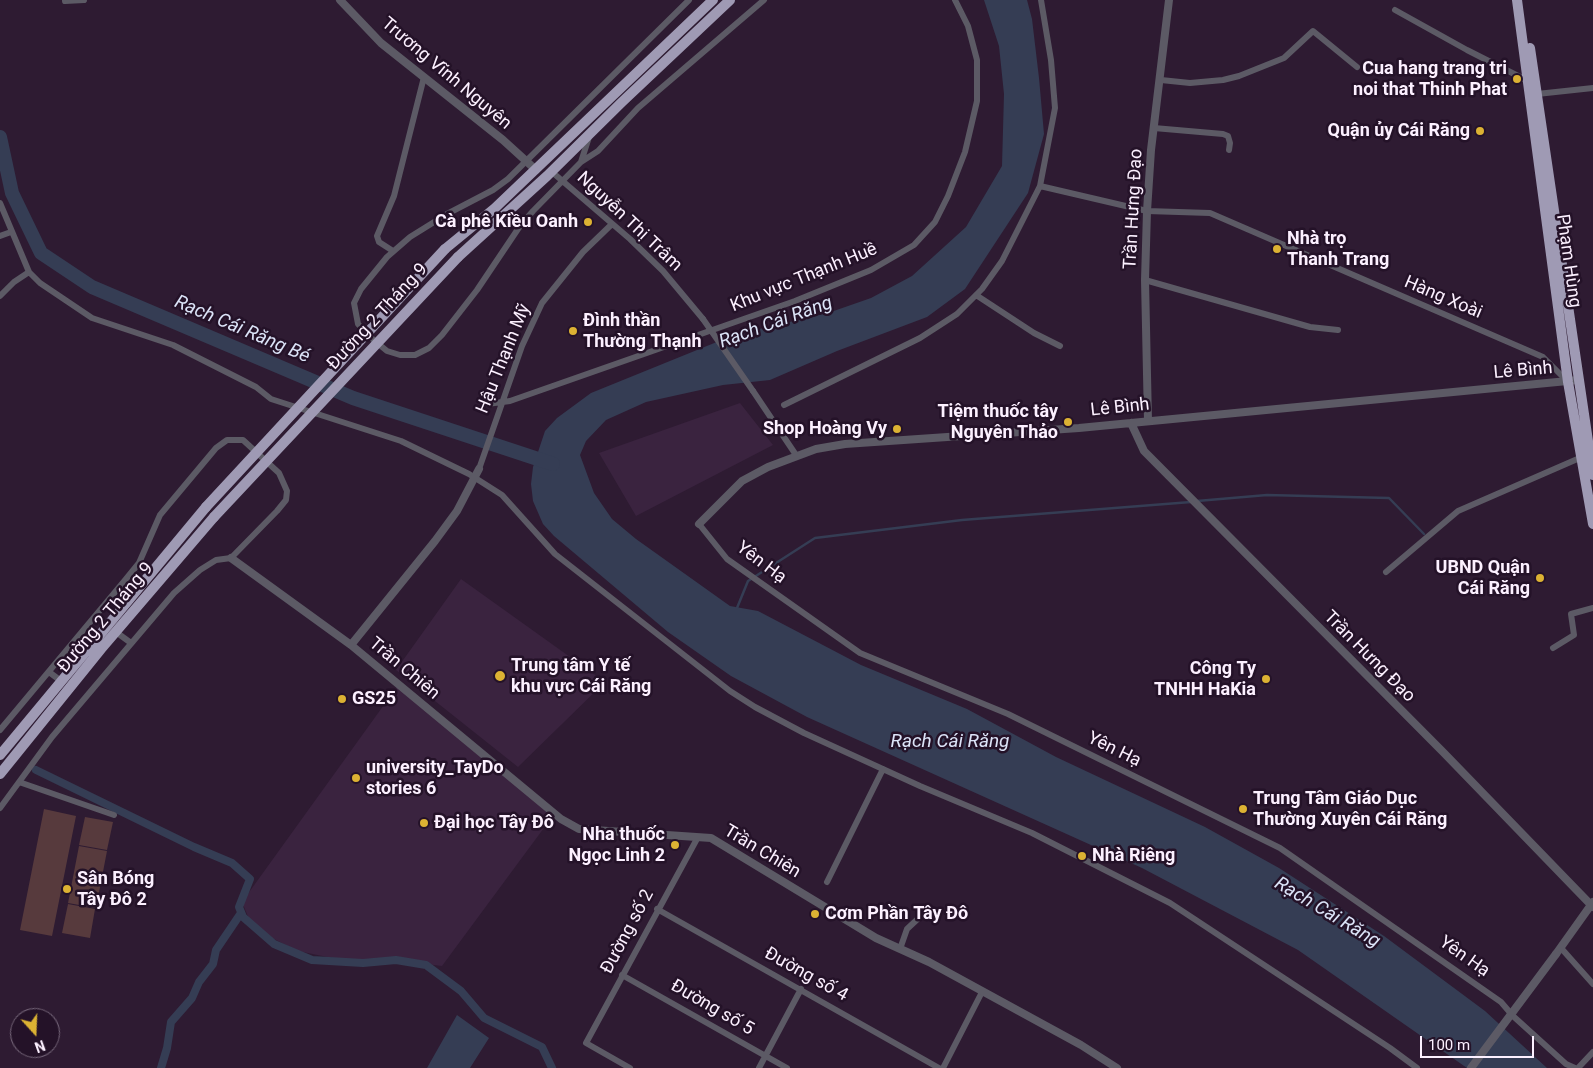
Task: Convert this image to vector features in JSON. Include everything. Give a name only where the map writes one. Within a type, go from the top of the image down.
[{"type":"highway","name":"Đường 2 Tháng 9","points":[[0,755],[206,507],[445,248],[508,196],[713,0]]},
{"type":"highway","name":"Đường 2 Tháng 9","points":[[0,774],[116,632],[214,517],[458,257],[552,172],[730,0]]},
{"type":"highway","name":"Phạm Hùng","points":[[1517,0],[1528,81],[1536,113],[1582,457],[1593,524]]},
{"type":"highway","name":"Phạm Hùng","points":[[1523,0],[1537,94],[1536,113]]},
{"type":"highway","name":"Phạm Hùng","points":[[1573,381],[1593,474]]},
{"type":"street","points":[[66,1],[84,0]]},
{"type":"street","name":"Trương Vĩnh Nguyên","points":[[340,0],[381,43],[536,170]]},
{"type":"street","points":[[688,0],[643,47],[525,160],[508,179],[493,190],[447,214],[410,237],[393,251],[361,289],[354,303],[358,324],[387,351],[400,355],[415,355],[429,348],[442,335],[477,290],[520,226],[581,162],[598,152],[638,108],[764,0]]},
{"type":"street","name":"Khu vực Thạnh Huề","points":[[487,404],[510,401],[795,301],[871,270],[914,244],[936,222],[948,196],[965,152],[977,101],[978,60],[968,26],[955,0]]},
{"type":"street","points":[[784,405],[920,338],[957,314],[976,295],[1002,261],[1040,186],[1055,108],[1051,60],[1041,0]]},
{"type":"street","name":"Trần Hưng Đạo","points":[[1148,421],[1145,280],[1147,210],[1154,128],[1169,0]]},
{"type":"street","points":[[1396,10],[1467,50],[1528,81]]},
{"type":"street","points":[[1161,80],[1190,82],[1223,80],[1238,76],[1284,58],[1313,31],[1357,67]]},
{"type":"street","points":[[393,251],[379,242],[377,236],[394,196],[424,78]]},
{"type":"street","points":[[1537,94],[1593,88]]},
{"type":"street","points":[[1154,128],[1223,134],[1228,136],[1229,150]]},
{"type":"street","points":[[581,162],[589,136]]},
{"type":"street","name":"Nguyễn Thị Trâm","points":[[552,172],[663,271],[703,319],[796,455]]},
{"type":"street","points":[[508,179],[508,196]]},
{"type":"street","name":"Hàng Xoài","points":[[1040,186],[1147,210],[1210,213],[1544,358],[1573,381]]},
{"type":"street","points":[[0,203],[29,272],[40,283],[92,318],[173,345],[256,387],[271,399],[400,441],[476,478],[502,494],[555,554],[730,691],[755,707],[804,733],[882,769],[1032,833],[1170,904],[1211,928],[1417,1068]]},
{"type":"street","name":"Hậu Thạnh Mỹ","points":[[479,469],[522,346],[542,303],[583,252],[612,224]]},
{"type":"street","points":[[0,236],[11,232]]},
{"type":"street","points":[[0,296],[11,284],[29,272]]},
{"type":"street","points":[[1145,280],[1310,327],[1338,330]]},
{"type":"street","points":[[976,295],[1034,333],[1060,346]]},
{"type":"street","name":"Lê Bình","points":[[698,524],[742,481],[796,455],[845,444],[968,437],[1131,423],[1573,381]]},
{"type":"street","name":"Trần Hưng Đạo","points":[[1131,423],[1144,451],[1592,905]]},
{"type":"street","points":[[0,730],[139,563],[154,526],[170,502],[216,448],[227,440],[242,440],[279,473],[287,490],[286,500],[277,511],[231,558],[216,560],[200,570],[174,593],[62,724],[0,808]]},
{"type":"street","points":[[1386,572],[1458,511],[1582,457]]},
{"type":"street","name":"Trần Chiên","points":[[352,645],[457,511],[476,478],[479,469]]},
{"type":"street","name":"Yên Hạ","points":[[698,524],[727,559],[860,653],[1008,714],[1280,848],[1501,1002],[1512,1016],[1563,1066],[1577,1068]]},
{"type":"street","name":"Trần Chiên","points":[[231,558],[352,645],[561,818],[579,829],[711,838],[876,938],[929,962],[1081,1045],[1117,1068]]},
{"type":"street","points":[[1554,648],[1574,635],[1571,614],[1593,608]]},
{"type":"street","points":[[116,632],[130,643]]},
{"type":"street","points":[[49,672],[61,681]]},
{"type":"street","points":[[827,882],[882,769]]},
{"type":"street","points":[[19,782],[114,815]]},
{"type":"street","name":"Đường số 2","points":[[627,1067],[586,1043],[657,908],[698,837]]},
{"type":"street","points":[[1471,1068],[1592,905]]},
{"type":"street","name":"Đường số 4","points":[[657,908],[939,1068]]},
{"type":"street","points":[[900,949],[906,929],[922,915]]},
{"type":"street","points":[[1558,951],[1593,984]]},
{"type":"street","name":"Đường số 5","points":[[622,975],[787,1068]]},
{"type":"street","points":[[759,1068],[801,989]]},
{"type":"street","points":[[943,1068],[982,992]]},
{"type":"street","points":[[1577,1068],[1593,1052]]},
{"type":"shaded area","points":[[740,403],[773,445],[636,516],[599,453]]},
{"type":"shaded area","name":"Trung tâm Y tế khu vực Cái Răng","points":[[461,579],[605,682],[518,767],[396,670]]},
{"type":"shaded area","name":"Đại học Tây Đô","points":[[399,684],[555,813],[442,966],[384,959],[337,959],[298,951],[272,938],[249,919],[242,902]]},
{"type":"shaded area","points":[[44,809],[76,816],[52,936],[20,930]]},
{"type":"shaded area","points":[[85,817],[113,822],[107,850],[79,845]]},
{"type":"shaded area","points":[[79,846],[107,851],[96,908],[68,903]]},
{"type":"shaded area","points":[[68,904],[95,909],[90,938],[62,933]]},
{"type":"water","name":"Rạch Cái Răng","points":[[984,0],[1027,0],[1032,19],[1044,134],[1028,193],[965,289],[927,317],[837,351],[770,380],[723,385],[646,402],[606,420],[586,441],[580,455],[594,493],[612,519],[636,539],[730,606],[758,611],[861,665],[967,709],[1056,757],[1205,827],[1279,868],[1384,936],[1485,1011],[1547,1068],[1467,1068],[1298,950],[1142,868],[807,717],[731,676],[668,632],[554,536],[543,524],[533,501],[531,484],[533,467],[545,431],[557,418],[591,393],[734,335],[828,313],[871,298],[912,276],[966,227],[1002,166],[1004,94],[999,46]]},
{"type":"water","points":[[457,1015],[489,1038],[470,1068],[427,1068]]},
{"type":"waterway","name":"Rạch Cái Răng Bé","points":[[0,137],[12,193],[41,253],[92,287],[353,398],[553,464]]},
{"type":"waterway","points":[[1197,501],[1267,495],[1389,498],[1424,534]]},
{"type":"waterway","points":[[737,608],[748,581],[815,538],[962,520],[1191,502]]},
{"type":"waterway","points":[[36,770],[194,847],[232,863],[250,879],[239,907],[243,917],[274,944],[312,960],[363,963],[396,960],[426,965],[461,991],[484,1018],[542,1047],[552,1068]]},
{"type":"waterway","points":[[161,1068],[167,1048],[171,1022],[192,998],[199,982],[213,964],[216,950],[241,913]]},
{"type":"place","name":"Cua hang trang tri noi that Thinh Phat","points":[[1517,79]]},
{"type":"place","name":"Quận ủy Cái Răng","points":[[1480,131]]},
{"type":"place","name":"Cà phê Kiều Oanh","points":[[588,222]]},
{"type":"place","name":"Nhà trọ Thanh Trang","points":[[1277,249]]},
{"type":"place","name":"Đình thần Thường Thạnh","points":[[573,331]]},
{"type":"place","name":"Tiệm thuốc tây Nguyên Thảo","points":[[1068,422]]},
{"type":"place","name":"Shop Hoàng Vy","points":[[897,429]]},
{"type":"place","name":"UBND Quận Cái Răng","points":[[1540,578]]},
{"type":"place","name":"Trung tâm Y tế khu vực Cái Răng","points":[[500,676]]},
{"type":"place","name":"Công Ty TNHH HaKia","points":[[1266,679]]},
{"type":"place","name":"GS25","points":[[342,699]]},
{"type":"place","name":"university_TayDo stories 6","points":[[356,778]]},
{"type":"place","name":"Trung Tâm Giáo Dục Thường Xuyên Cái Răng","points":[[1243,809]]},
{"type":"place","name":"Đại học Tây Đô","points":[[424,823]]},
{"type":"place","name":"Nha thuốc Ngọc Linh 2","points":[[675,845]]},
{"type":"place","name":"Nhà Riêng","points":[[1082,856]]},
{"type":"place","name":"Sân Bóng Tây Đô 2","points":[[67,889]]},
{"type":"place","name":"Cơm Phần Tây Đô","points":[[815,914]]}]
